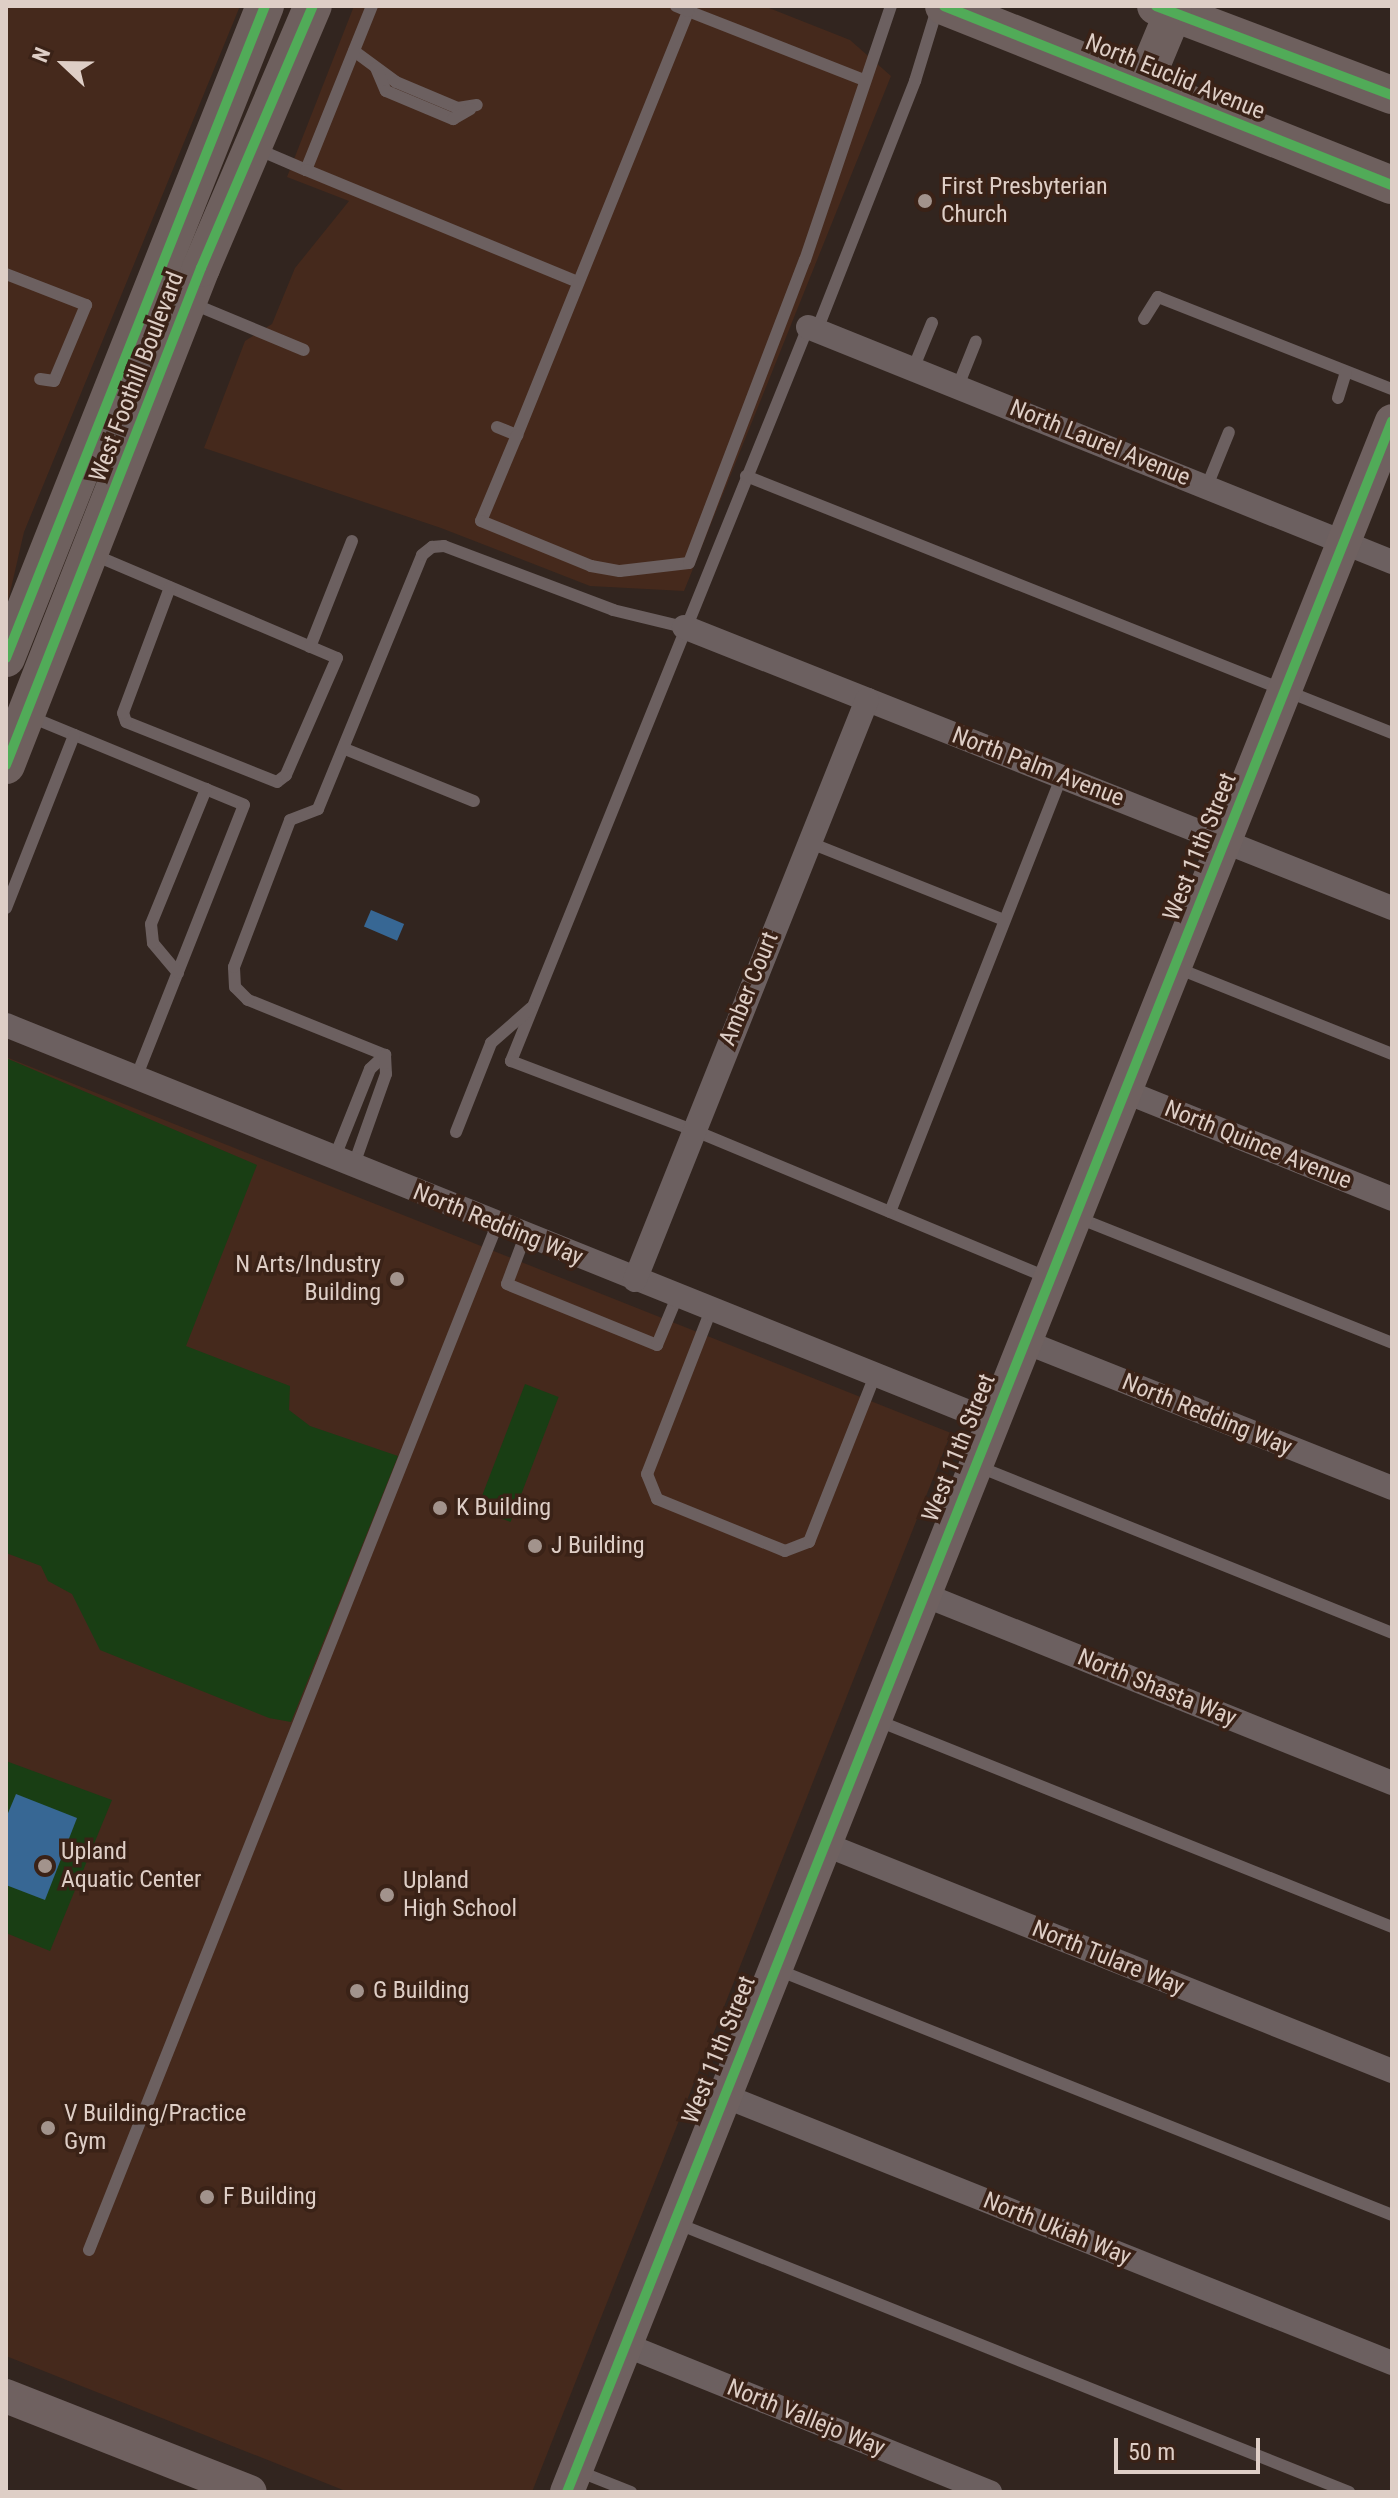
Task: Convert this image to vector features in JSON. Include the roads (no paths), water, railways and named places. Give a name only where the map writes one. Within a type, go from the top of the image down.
[{"type":"main road","name":"West Foothill Boulevard","points":[[6,658],[265,6]]},
{"type":"main road","name":"West Foothill Boulevard","points":[[6,765],[188,302],[313,6]]},
{"type":"main road","name":"North Euclid Avenue","points":[[944,6],[1392,185]]},
{"type":"main road","points":[[1143,85],[1165,9],[1392,95]]},
{"type":"main road","points":[[129,449],[125,423],[131,398],[180,269],[168,246]]},
{"type":"street","name":"North Laurel Avenue","points":[[812,329],[1392,562]]},
{"type":"street","name":"West 11th Street","points":[[571,2481],[722,2095],[1392,421]]},
{"type":"street","name":"North Palm Avenue","points":[[684,627],[1392,908]]},
{"type":"street","name":"Amber Court","points":[[635,1280],[867,700]]},
{"type":"street","name":"North Redding Way","points":[[6,1025],[497,1225],[991,1421]]},
{"type":"street","name":"North Quince Avenue","points":[[1124,1091],[1392,1199]]},
{"type":"street","name":"North Redding Way","points":[[1023,1341],[1392,1488]]},
{"type":"street","name":"North Shasta Way","points":[[922,1594],[1392,1783]]},
{"type":"street","name":"North Tulare Way","points":[[824,1844],[1392,2071]]},
{"type":"street","name":"North Ukiah Way","points":[[722,2095],[1392,2363]]},
{"type":"street","name":"North Vallejo Way","points":[[623,2344],[990,2492]]},
{"type":"street","points":[[6,2396],[250,2492]]},
{"type":"lane","points":[[306,170],[372,6]]},
{"type":"lane","points":[[864,80],[682,8],[578,282],[481,521],[591,566],[620,571],[689,563],[805,260],[891,6]]},
{"type":"lane","points":[[938,6],[927,51],[812,329],[746,476],[511,1061],[693,1130],[1048,1278]]},
{"type":"lane","points":[[354,51],[375,65],[386,91],[453,119],[477,105]]},
{"type":"lane","points":[[251,147],[578,282]]},
{"type":"lane","points":[[6,274],[86,305],[54,381],[40,379]]},
{"type":"lane","points":[[1144,319],[1158,297],[1392,389]]},
{"type":"lane","points":[[188,302],[304,350]]},
{"type":"lane","points":[[913,369],[932,323]]},
{"type":"lane","points":[[958,386],[976,341]]},
{"type":"lane","points":[[1338,398],[1346,372]]},
{"type":"lane","points":[[497,427],[517,435]]},
{"type":"lane","points":[[1207,486],[1229,432]]},
{"type":"lane","points":[[746,476],[1392,733]]},
{"type":"lane","points":[[310,647],[352,541]]},
{"type":"lane","points":[[385,1055],[248,1000],[235,987],[234,967],[290,820],[318,809],[422,555],[432,547],[444,546],[613,610],[684,627]]},
{"type":"lane","points":[[90,552],[337,658],[286,775],[277,782],[132,727],[123,713],[170,587]]},
{"type":"lane","points":[[26,714],[244,805],[136,1078]]},
{"type":"lane","points":[[6,908],[74,735]]},
{"type":"lane","points":[[345,749],[474,801]]},
{"type":"lane","points":[[890,1212],[1062,776]]},
{"type":"lane","points":[[178,973],[153,943],[151,924],[206,789]]},
{"type":"lane","points":[[808,842],[1004,920]]},
{"type":"lane","points":[[1174,967],[1392,1054]]},
{"type":"lane","points":[[456,1132],[491,1043],[533,1006]]},
{"type":"lane","points":[[343,1163],[386,1074],[385,1055]]},
{"type":"lane","points":[[343,1163],[370,1069],[385,1055]]},
{"type":"lane","points":[[1074,1216],[1392,1343]]},
{"type":"lane","points":[[89,2250],[497,1225]]},
{"type":"lane","points":[[525,1236],[507,1284],[657,1345],[677,1297]]},
{"type":"lane","points":[[711,1310],[647,1474],[657,1499],[785,1551],[809,1542],[875,1375]]},
{"type":"lane","points":[[974,1464],[1392,1633]]},
{"type":"lane","points":[[873,1719],[1392,1927]]},
{"type":"lane","points":[[773,1968],[1392,2215]]},
{"type":"lane","points":[[673,2222],[1349,2492]]},
{"type":"lane","points":[[571,2481],[631,2492]]},
{"type":"water","points":[[371,910],[404,924],[397,941],[364,927]]},
{"type":"water","points":[[16,1794],[77,1818],[45,1900],[6,1885],[6,1818]]},
{"type":"place","name":"First Presbyterian Church","points":[[925,201]]},
{"type":"place","name":"N Arts/Industry Building","points":[[397,1279]]},
{"type":"place","name":"K Building","points":[[440,1508]]},
{"type":"place","name":"J Building","points":[[535,1546]]},
{"type":"place","name":"Upland Aquatic Center","points":[[45,1866]]},
{"type":"place","name":"Upland High School","points":[[387,1895]]},
{"type":"place","name":"G Building","points":[[357,1991]]},
{"type":"place","name":"V Building/Practice Gym","points":[[48,2128]]},
{"type":"place","name":"F Building","points":[[207,2197]]}]
